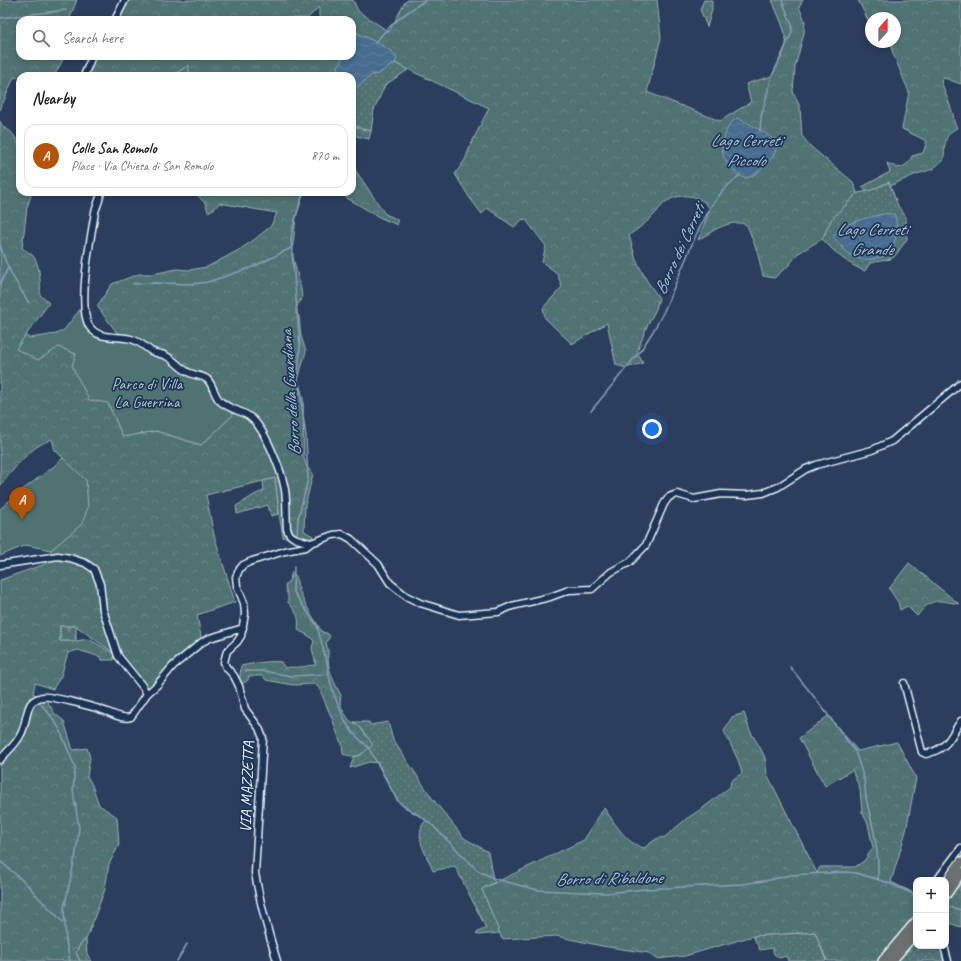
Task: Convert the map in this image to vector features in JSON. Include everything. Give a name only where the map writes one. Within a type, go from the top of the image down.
[{"type":"highway","points":[[949,878],[961,862]]},
{"type":"highway","points":[[949,890],[961,872]]},
{"type":"highway","points":[[883,961],[913,926]]},
{"type":"highway","points":[[892,961],[913,936]]},
{"type":"street","points":[[117,16],[125,0]]},
{"type":"street","points":[[86,72],[90,60]]},
{"type":"street","points":[[100,196],[87,267],[84,296],[89,325],[94,331],[103,336],[130,339],[140,343],[153,352],[166,355],[179,367],[191,374],[202,376],[208,380],[218,398],[225,405],[251,417],[260,426],[274,455],[280,472],[285,489],[288,533],[292,537],[311,543]]},
{"type":"street","points":[[0,760],[16,743],[22,733],[28,709],[32,702],[44,696],[84,705],[127,718],[132,717],[147,694],[157,685],[173,666],[202,642],[210,638],[243,628],[245,614],[244,603],[237,586],[236,577],[243,565],[252,561],[285,551],[306,547],[311,543],[333,535],[342,534],[351,539],[378,564],[390,583],[406,596],[420,603],[459,615],[498,612],[512,606],[550,598],[569,590],[592,589],[611,572],[630,562],[646,544],[664,504],[669,497],[677,494],[694,499],[721,494],[763,494],[778,487],[806,469],[872,450],[892,441],[961,383]]},
{"type":"street","points":[[0,566],[58,556],[85,563],[94,569],[100,584],[103,610],[118,656],[147,694]]},
{"type":"street","name":"VIA MAZZETTA","points":[[243,628],[241,636],[237,642],[227,651],[224,662],[226,667],[234,676],[239,686],[245,709],[259,728],[262,738],[255,873],[258,893],[277,961]]},
{"type":"street","points":[[904,683],[917,727],[922,752],[926,754],[940,750],[961,721]]},
{"type":"street","points":[[939,877],[961,848]]},
{"type":"street","points":[[945,949],[948,961]]},
{"type":"green space","points":[[0,0],[77,0],[71,16],[16,16],[16,60],[63,60],[56,72],[16,72],[16,77],[14,77],[0,110]]},
{"type":"green space","points":[[125,0],[353,0],[358,11],[389,32],[405,2],[408,0],[657,0],[661,38],[647,92],[720,121],[751,102],[746,84],[772,76],[784,52],[786,45],[785,35],[772,0],[803,0],[799,7],[805,21],[804,33],[795,67],[793,92],[800,107],[802,136],[811,147],[853,182],[857,193],[831,220],[822,239],[797,254],[790,264],[774,278],[763,276],[757,251],[747,225],[741,223],[728,224],[716,229],[698,240],[710,209],[706,204],[696,198],[684,196],[672,199],[662,205],[651,218],[629,235],[636,260],[647,281],[659,298],[656,309],[647,326],[637,352],[643,363],[626,368],[616,365],[607,323],[572,344],[545,318],[543,308],[562,287],[557,273],[542,262],[546,246],[526,220],[523,219],[514,227],[487,208],[482,214],[469,197],[455,174],[465,160],[471,144],[489,108],[395,63],[397,58],[389,50],[356,33],[356,16],[319,16],[319,7],[310,16],[117,16]]},
{"type":"green space","points":[[704,0],[712,0],[712,10],[707,27],[700,9]]},
{"type":"green space","points":[[858,0],[961,0],[961,84],[944,78],[941,81],[957,128],[947,137],[944,159],[933,169],[914,175],[890,186],[889,182],[869,191],[862,187],[890,172],[887,163],[898,168],[905,165],[912,156],[923,153],[927,141],[902,129],[909,92],[892,51],[892,48],[901,48],[901,12],[865,12],[865,14]]},
{"type":"green space","points":[[90,60],[341,60],[336,72],[189,72],[189,65],[178,72],[86,72]]},
{"type":"green space","points":[[395,63],[408,70],[385,85],[374,110],[371,131],[356,127],[356,88],[372,75],[378,74]]},
{"type":"green space","points":[[190,64],[189,72],[177,72]]},
{"type":"green space","points":[[0,121],[3,127],[11,132],[16,138],[16,196],[31,196],[27,208],[22,248],[35,259],[40,274],[40,295],[49,303],[16,349],[59,347],[76,354],[108,403],[123,437],[156,431],[201,445],[233,415],[232,408],[121,338],[97,306],[112,284],[139,274],[152,274],[177,269],[189,270],[207,267],[239,250],[255,239],[271,226],[277,213],[219,203],[215,208],[208,212],[206,204],[198,196],[303,196],[296,217],[293,257],[302,298],[296,308],[296,314],[299,316],[301,336],[306,351],[298,380],[303,397],[304,458],[307,467],[313,474],[305,506],[304,531],[313,536],[311,540],[283,537],[275,478],[206,495],[214,535],[235,602],[197,615],[202,642],[147,694],[118,656],[76,626],[60,626],[60,641],[89,639],[114,654],[114,660],[102,660],[101,657],[78,650],[68,653],[61,676],[53,689],[35,683],[33,694],[44,696],[55,714],[64,721],[73,750],[87,748],[90,758],[87,776],[99,805],[117,817],[119,845],[109,864],[105,889],[86,940],[80,944],[76,953],[80,961],[0,961],[0,580],[45,564],[51,550],[62,540],[69,464],[55,450],[52,439],[36,447],[29,453],[0,486]]},
{"type":"green space","points":[[356,127],[371,131],[369,139],[356,136]]},
{"type":"green space","points":[[356,171],[385,214],[397,219],[397,225],[379,217],[344,196],[356,196]]},
{"type":"green space","points":[[889,182],[898,206],[906,217],[907,239],[895,256],[891,259],[870,263],[865,271],[847,261],[822,239],[831,220],[857,193],[869,191]],"holes":[[[895,217],[896,235],[875,259],[855,257],[834,238]]]},
{"type":"green space","name":"Parco di Villa La Guerrina","points":[[85,303],[85,313],[94,331],[130,339],[166,355],[179,367],[202,376],[218,398],[232,408],[233,415],[201,445],[156,431],[123,437],[108,403],[89,400],[72,366],[76,354],[59,347],[38,360],[16,349],[25,336],[30,338],[56,334],[64,330]]},
{"type":"green space","points":[[63,458],[86,480],[88,507],[82,524],[51,550],[26,545],[0,556],[0,509]]},
{"type":"green space","points":[[275,478],[279,514],[271,516],[268,505],[237,514],[236,506],[264,491],[263,481]]},
{"type":"green space","points":[[909,563],[959,604],[935,601],[922,610],[917,616],[907,606],[900,610],[898,602],[889,589]]},
{"type":"green space","points":[[292,572],[296,576],[302,598],[310,612],[322,632],[327,633],[330,636],[326,643],[328,659],[333,678],[341,695],[340,702],[342,709],[349,720],[359,726],[373,745],[359,755],[353,756],[343,754],[342,743],[319,688],[315,684],[293,685],[266,680],[263,676],[249,676],[248,680],[239,686],[236,679],[240,677],[241,666],[250,664],[281,662],[285,668],[316,665],[312,648],[314,641],[309,636],[298,630],[298,617],[288,602],[285,586],[290,579]]},
{"type":"green space","points":[[60,626],[76,626],[76,641],[60,641]]},
{"type":"green space","points":[[744,713],[750,731],[765,758],[767,774],[817,873],[820,867],[855,867],[864,861],[873,848],[868,824],[862,812],[860,789],[852,770],[825,786],[799,738],[828,716],[858,751],[897,742],[916,778],[906,831],[891,882],[913,893],[913,926],[883,961],[827,961],[815,932],[753,936],[685,956],[657,959],[649,953],[602,946],[556,936],[502,939],[482,889],[584,840],[604,808],[621,832],[631,842],[637,845],[644,848],[656,839],[665,837],[686,819],[730,787],[731,781],[742,773],[738,760],[724,731],[732,717]]},
{"type":"green space","points":[[354,722],[369,722],[370,725],[388,722],[393,740],[432,798],[464,838],[488,852],[493,879],[495,882],[482,889],[500,933],[478,935],[476,933],[486,928],[455,866],[433,871],[420,839],[420,832],[426,820],[402,805],[397,800],[378,763],[369,762],[350,768],[354,757],[361,755],[359,726]]},
{"type":"green space","points":[[956,880],[960,883],[961,927],[949,923],[949,890]]},
{"type":"green space","points":[[815,932],[826,961],[788,961],[786,956],[779,958],[774,954],[772,948],[760,950],[753,936]]},
{"type":"green space","points":[[913,936],[913,949],[945,949],[948,961],[892,961]]},
{"type":"green space","points":[[86,940],[87,954],[92,961],[80,961],[76,953],[80,944]]},
{"type":"water","points":[[356,33],[389,50],[397,58],[395,63],[378,74],[372,75],[356,88],[356,72],[336,72],[341,60],[356,60]]},
{"type":"water","name":"Lago Cerreti Piccolo","points":[[738,118],[764,132],[776,143],[777,147],[775,153],[761,170],[746,178],[740,175],[726,162],[722,152],[725,135],[728,128],[731,122]]},
{"type":"water","name":"Lago Cerreti Grande","points":[[887,213],[895,215],[896,237],[891,250],[879,258],[856,258],[846,252],[833,237],[842,227],[865,218]]},
{"type":"waterway","name":"Borro della Guardiana","points":[[375,43],[398,19],[426,0]]},
{"type":"waterway","name":"Borro dei Cerreti","points":[[760,132],[761,117],[772,76],[792,32],[792,25],[782,0]]},
{"type":"waterway","points":[[16,16],[66,10]]},
{"type":"waterway","points":[[0,18],[16,16]]},
{"type":"waterway","name":"Borro dei Cerreti","points":[[591,411],[641,350],[655,328],[664,311],[696,235],[711,206],[725,188],[740,175]]},
{"type":"waterway","name":"Borro della Guardiana","points":[[297,535],[298,519],[308,479],[306,437],[298,378],[300,346],[291,240],[302,196]]},
{"type":"waterway","points":[[0,244],[8,267],[29,303]]},
{"type":"waterway","points":[[133,284],[193,284],[208,282],[253,267],[291,248]]},
{"type":"waterway","points":[[0,284],[8,268]]},
{"type":"waterway","name":"Borro di Ribaldone","points":[[294,567],[293,591],[317,626],[334,695],[345,721],[353,733],[369,748],[397,800],[434,827],[477,870],[495,879],[538,890],[606,893],[646,889],[742,884],[770,880],[790,875],[844,872],[856,873],[886,882],[913,894]]},
{"type":"waterway","points":[[790,667],[855,751],[864,779],[866,798],[874,832],[878,859],[878,880]]},
{"type":"waterway","points":[[245,671],[262,671],[292,676],[329,674]]},
{"type":"waterway","points":[[41,704],[59,728],[75,767],[73,791],[79,828],[76,853],[64,909],[66,941],[70,961]]},
{"type":"waterway","points":[[0,861],[29,886],[65,924]]},
{"type":"waterway","name":"Borro di Ribaldone","points":[[949,907],[961,910]]},
{"type":"waterway","points":[[177,961],[187,944]]},
{"type":"place","name":"Colle San Romolo","points":[[22,520]]}]
